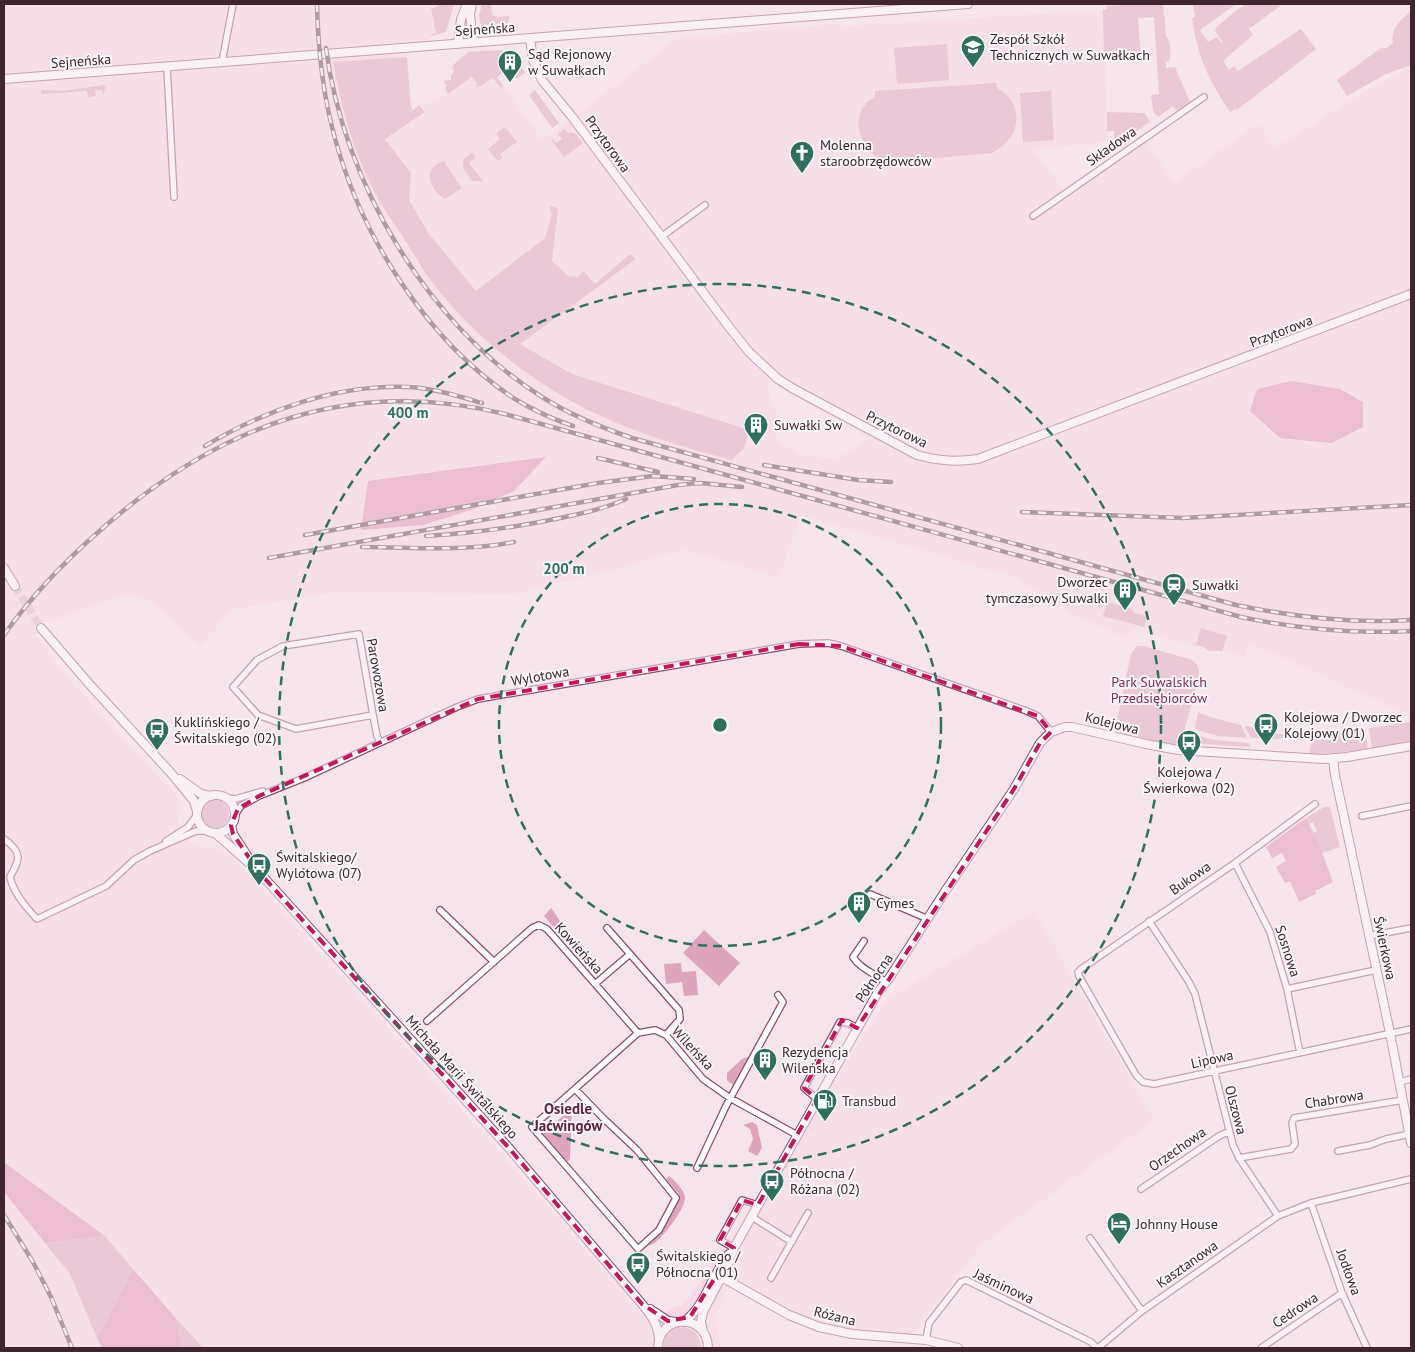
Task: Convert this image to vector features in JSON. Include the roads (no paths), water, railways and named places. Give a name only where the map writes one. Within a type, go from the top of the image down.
[{"type":"street","points":[[222,62],[234,4]]},
{"type":"street","points":[[458,44],[461,20],[467,4]]},
{"type":"street","points":[[472,4],[470,20],[473,42]]},
{"type":"street","name":"Sejneńska","points":[[4,79],[968,4]]},
{"type":"street","name":"Przytorowa","points":[[530,38],[533,60],[542,80],[573,118],[749,352],[778,379],[809,398],[917,455],[936,460],[956,462],[978,459],[1411,294]]},
{"type":"street","points":[[167,67],[174,197]]},
{"type":"street","name":"Składowa","points":[[1033,216],[1204,97]]},
{"type":"street","points":[[661,237],[705,205]]},
{"type":"street","points":[[4,568],[15,586]]},
{"type":"street","points":[[41,628],[194,801],[201,826],[207,831]]},
{"type":"street","name":"Parowozowa","points":[[373,715],[296,729],[258,715],[233,687],[257,660],[283,646],[359,634],[377,736],[380,742]]},
{"type":"street","name":"Wylotowa","points":[[226,798],[234,799],[273,789],[304,778],[478,699],[800,644],[828,643],[1032,713],[1043,721],[1051,732]]},
{"type":"street","name":"Kolejowa","points":[[1051,732],[1065,727],[1072,727],[1178,750],[1333,758],[1411,746]]},
{"type":"street","name":"Północna","points":[[659,1338],[666,1328],[681,1322],[696,1309],[719,1275],[878,992],[1014,789],[1040,743],[1051,732]]},
{"type":"street","name":"Świerkowa","points":[[1333,758],[1335,776],[1390,1033],[1411,1143]]},
{"type":"street","points":[[4,839],[18,856],[19,861],[10,877],[12,885],[21,900],[38,919],[106,886],[134,860],[159,847],[196,831],[215,833],[224,831],[231,825],[235,815],[233,806],[226,798],[219,795],[201,794],[170,772]]},
{"type":"street","name":"Wylotowa","points":[[235,815],[241,806],[273,789]]},
{"type":"street","points":[[159,847],[194,821],[201,802],[211,796]]},
{"type":"street","name":"Bukowa","points":[[1078,972],[1235,863],[1315,804]]},
{"type":"street","points":[[1362,816],[1411,806]]},
{"type":"street","name":"Michała Marii Świtalskiego","points":[[231,825],[236,841],[258,871],[508,1147],[642,1304],[655,1322],[659,1338]]},
{"type":"street","name":"Michała Marii Świtalskiego","points":[[215,833],[258,871]]},
{"type":"street","name":"Sosnowa","points":[[1235,863],[1270,932],[1287,989],[1300,1053]]},
{"type":"street","points":[[870,894],[928,919]]},
{"type":"street","points":[[440,910],[494,962]]},
{"type":"street","name":"Olszowa","points":[[1149,921],[1195,994],[1228,1132],[1239,1158],[1278,1216]]},
{"type":"street","name":"Kowieńska","points":[[427,1022],[532,928],[539,925],[547,929],[638,1033]]},
{"type":"street","points":[[607,928],[679,1010],[680,1019],[666,1035]]},
{"type":"street","points":[[1369,936],[1411,928]]},
{"type":"street","points":[[864,941],[853,958],[857,964],[886,982]]},
{"type":"street","points":[[595,984],[630,954]]},
{"type":"street","points":[[1287,989],[1376,970]]},
{"type":"street","name":"Lipowa","points":[[1078,972],[1136,1075],[1143,1082],[1154,1084],[1411,1030]]},
{"type":"street","points":[[697,1168],[730,1098],[783,1002],[778,995]]},
{"type":"street","points":[[818,1099],[804,1088],[840,1022],[848,1023],[857,1028]]},
{"type":"street","name":"Wileńska","points":[[638,1033],[656,1030],[666,1035],[703,1079],[730,1098],[797,1135]]},
{"type":"street","points":[[575,1089],[636,1150],[676,1198],[659,1230],[638,1249],[532,1127],[638,1033]]},
{"type":"street","points":[[1400,1082],[1411,1079]]},
{"type":"street","name":"Chabrowa","points":[[1239,1158],[1292,1149],[1295,1144],[1292,1123],[1294,1118],[1403,1100]]},
{"type":"street","name":"Orzechowa","points":[[1142,1189],[1219,1136],[1228,1132]]},
{"type":"street","points":[[1338,1150],[1370,1145],[1386,1139],[1410,1134]]},
{"type":"street","name":"Kasztanowa","points":[[1098,1348],[1142,1311],[1278,1216],[1311,1203],[1411,1179]]},
{"type":"street","points":[[734,1248],[720,1240],[742,1200],[758,1205]]},
{"type":"street","name":"Jodłowa","points":[[1311,1203],[1342,1293],[1367,1348]]},
{"type":"street","points":[[771,1278],[808,1213]]},
{"type":"street","points":[[752,1217],[792,1242]]},
{"type":"street","points":[[1090,1238],[1142,1311]]},
{"type":"street","name":"Północna","points":[[703,1331],[700,1322],[701,1316],[719,1275]]},
{"type":"street","name":"Różana","points":[[719,1275],[789,1315],[819,1327],[852,1334],[926,1340],[958,1348]]},
{"type":"street","name":"Jaśminowa","points":[[926,1340],[928,1323],[961,1282],[966,1280],[978,1284],[1092,1342],[1098,1348]]},
{"type":"street","name":"Cedrowa","points":[[1261,1348],[1342,1293]]},
{"type":"street","name":"Michała Marii Świtalskiego","points":[[642,1304],[668,1321],[695,1324],[703,1331]]},
{"type":"street","points":[[703,1331],[708,1348]]},
{"type":"street","points":[[658,1348],[659,1338]]},
{"type":"tunnel","points":[[15,586],[41,628]]},
{"type":"railway","points":[[317,4],[322,74],[336,142],[348,179],[363,215],[403,286],[428,319],[455,349],[484,376],[515,399],[536,411],[573,426]]},
{"type":"railway","points":[[326,48],[335,98],[351,149],[371,198],[397,245],[428,290],[462,331],[500,367],[542,397],[574,415],[632,438],[1236,605],[1280,613],[1345,620],[1411,620]]},
{"type":"railway","points":[[205,446],[252,421],[277,411],[302,402],[355,390],[381,387],[408,387],[427,389],[482,403]]},
{"type":"railway","points":[[4,635],[38,592],[90,539],[148,491],[194,461],[241,436],[290,418],[341,406],[393,401],[448,404],[505,414],[1241,617],[1325,630],[1411,631]]},
{"type":"railway","points":[[598,458],[658,472]]},
{"type":"railway","points":[[764,465],[858,480],[891,482]]},
{"type":"railway","points":[[305,535],[598,483],[653,476],[694,479]]},
{"type":"railway","points":[[269,558],[678,485],[700,483],[742,487]]},
{"type":"railway","points":[[426,536],[483,531],[540,522],[595,510],[626,499]]},
{"type":"railway","points":[[1022,512],[1183,518],[1411,505]]},
{"type":"railway","points":[[362,547],[457,548],[514,542]]},
{"type":"railway","points":[[4,1215],[33,1262],[51,1297],[72,1348]]},
{"type":"place","name":"Zespół Szkół Technicznych w Suwałkach","points":[[973,68]]},
{"type":"place","name":"Sąd Rejonowy w Suwałkach","points":[[510,83]]},
{"type":"place","name":"Molenna staroobrzędowców","points":[[802,174]]},
{"type":"place","name":"Suwałki Sw","points":[[756,446]]},
{"type":"place","name":"Suwałki","points":[[1174,606]]},
{"type":"place","name":"Dworzec tymczasowy Suwalki","points":[[1125,611]]},
{"type":"place","name":"Kolejowa / Dworzec Kolejowy (01)","points":[[1266,746]]},
{"type":"place","name":"Kuklińskiego / Świtalskiego (02)","points":[[157,751]]},
{"type":"place","name":"Kolejowa / Świerkowa (02)","points":[[1189,763]]},
{"type":"place","name":"Świtalskiego/ Wylotowa (07)","points":[[259,886]]},
{"type":"place","name":"Cymes","points":[[859,924]]},
{"type":"place","name":"Rezydencja Wileńska","points":[[765,1081]]},
{"type":"place","name":"Transbud","points":[[825,1122]]},
{"type":"place","name":"Północna / Różana (02)","points":[[772,1202]]},
{"type":"place","name":"Johnny House","points":[[1119,1245]]},
{"type":"place","name":"Świtalskiego / Północna (01)","points":[[638,1285]]},
{"type":"district","name":"Osiedle Jaćwingów","points":[[568,1118]]},
{"type":"park label","name":"Park Suwalskich Przedsiębiorców","points":[[1159,690]]}]
